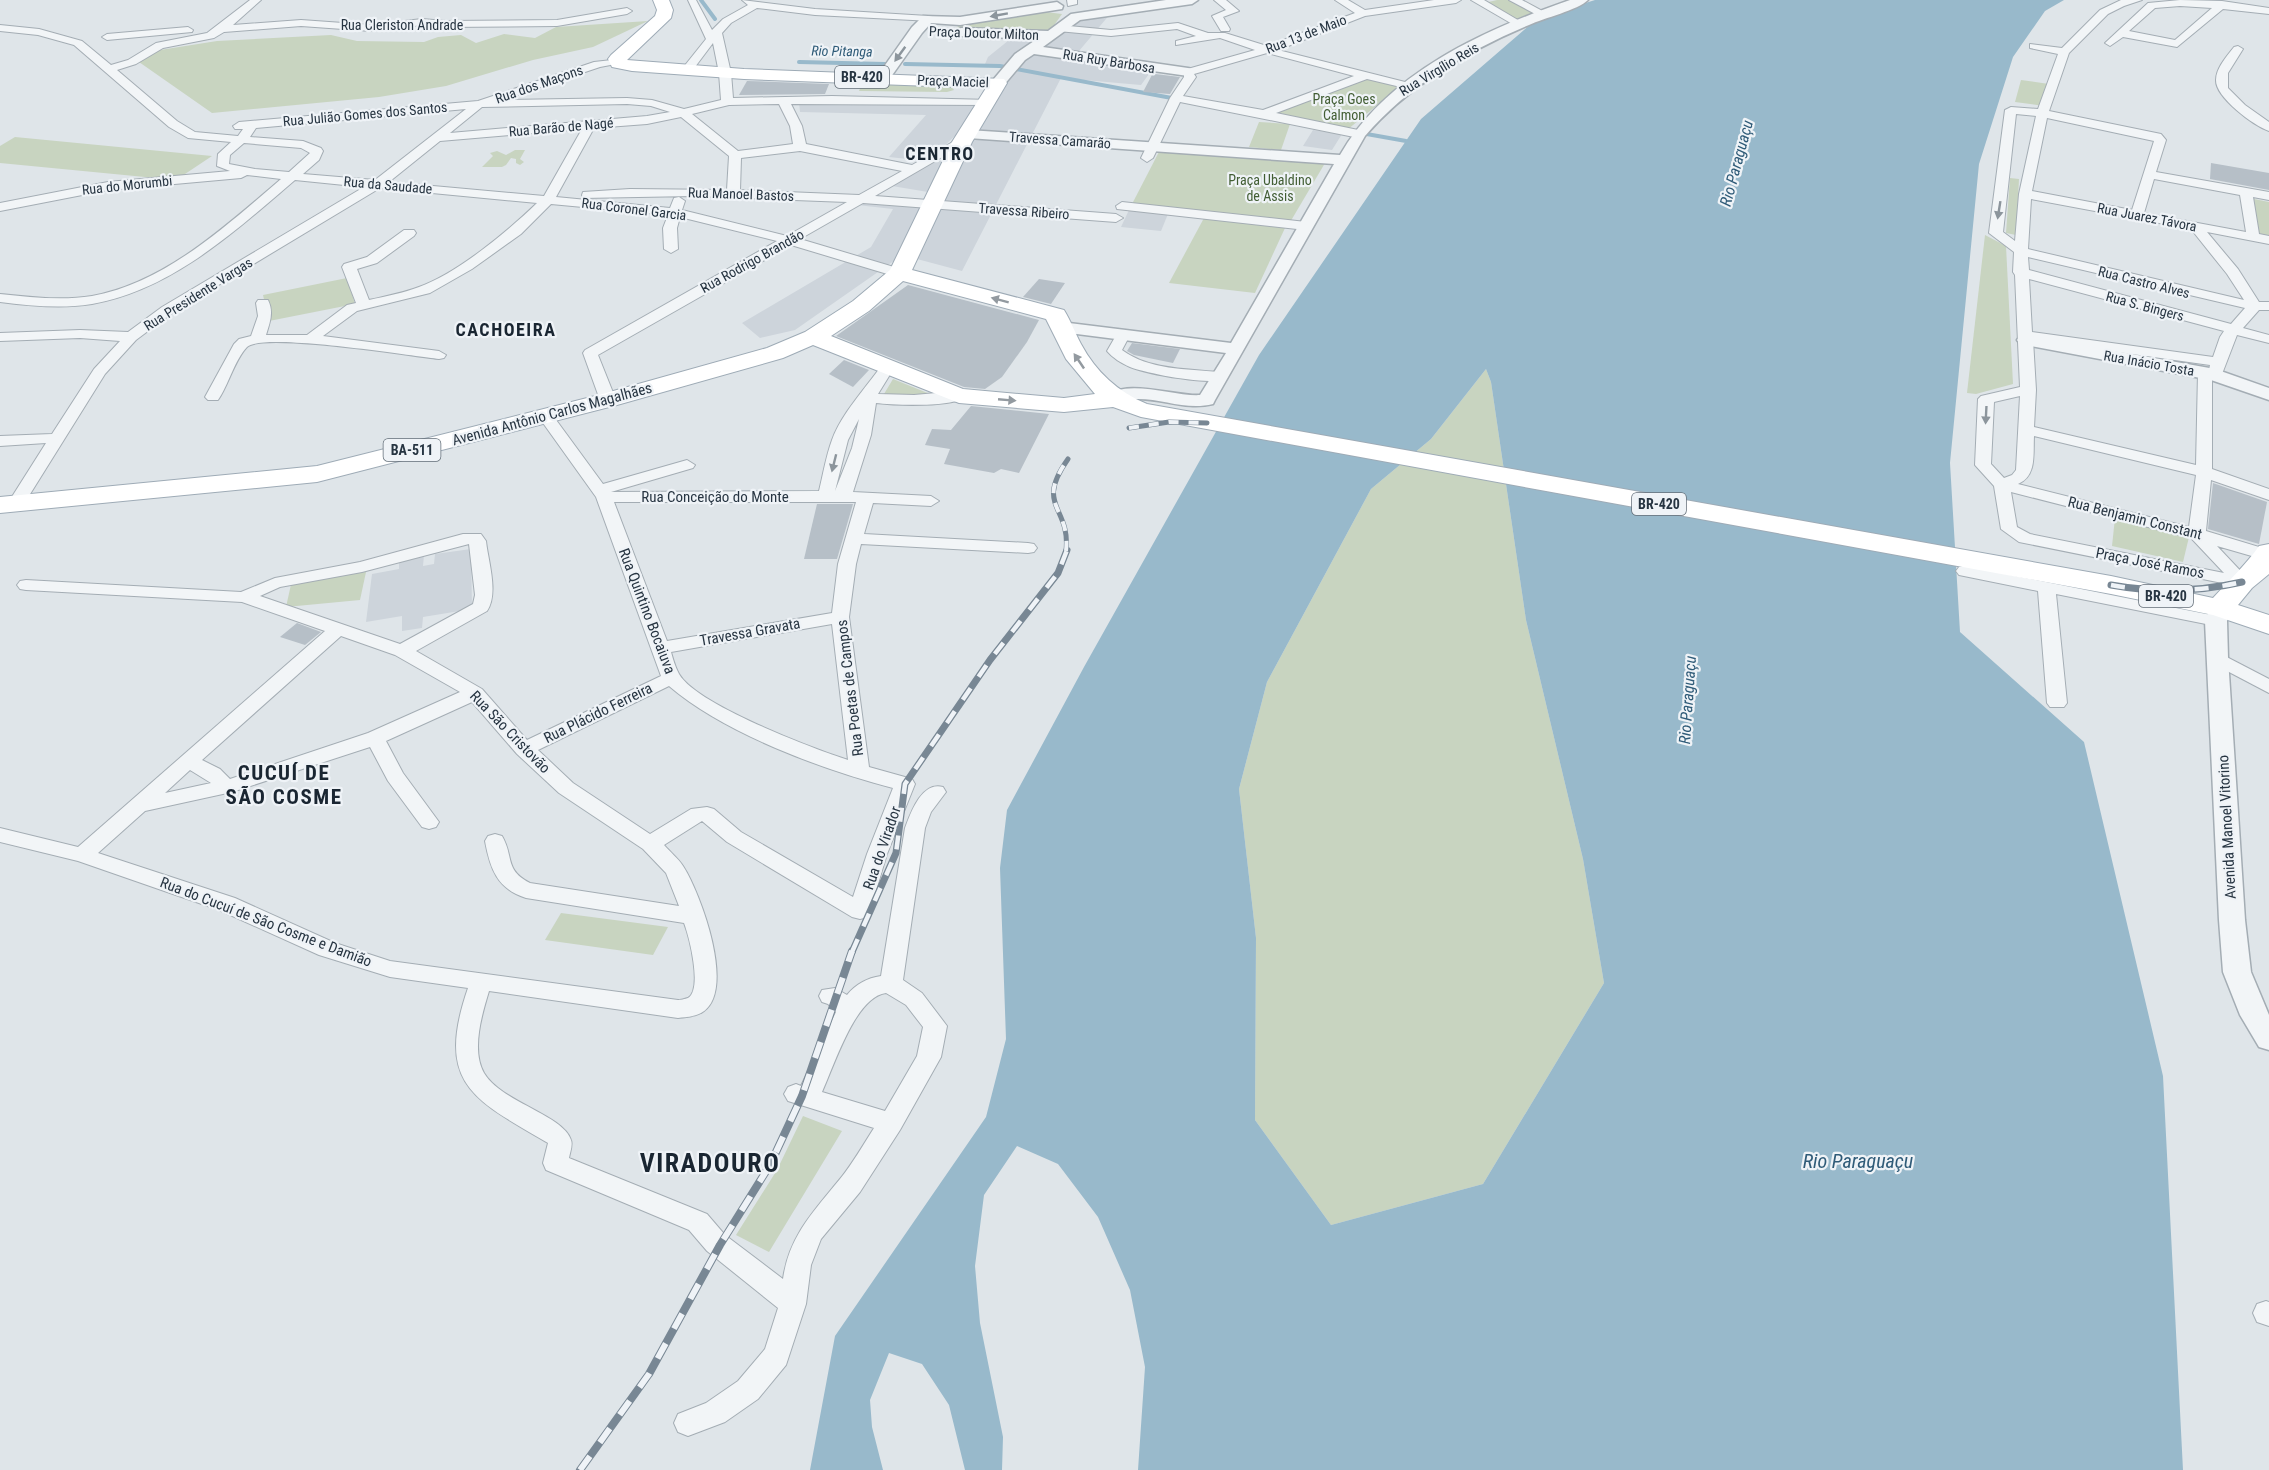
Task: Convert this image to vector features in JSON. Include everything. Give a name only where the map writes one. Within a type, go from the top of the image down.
[{"type":"main road","points":[[617,61],[663,18],[665,10],[662,0]]},
{"type":"main road","name":"BR-420","points":[[617,61],[632,66],[726,73]]},
{"type":"main road","name":"Praça Maciel","points":[[726,73],[998,82],[987,102]]},
{"type":"main road","points":[[987,102],[965,138],[899,273],[1058,321]]},
{"type":"main road","name":"Avenida Antônio Carlos Magalhães","points":[[8,504],[318,474],[608,400],[775,353],[813,337],[861,306],[899,273]]},
{"type":"main road","name":"BR-420","points":[[1058,321],[1080,364],[1114,399],[1141,410],[1206,412],[2111,585],[2218,615]]},
{"type":"main road","name":"BR-420","points":[[813,337],[959,396],[1064,405],[1114,399]]},
{"type":"main road","points":[[2268,554],[2260,566],[2242,582],[2218,615],[2269,626]]},
{"type":"street","points":[[107,70],[132,62],[160,45],[210,36],[256,0]]},
{"type":"street","points":[[815,12],[830,0]]},
{"type":"street","points":[[1072,8],[1192,0]]},
{"type":"street","points":[[1216,33],[1217,16],[1234,11],[1220,0]]},
{"type":"street","points":[[1340,0],[1363,13]]},
{"type":"street","name":"Rua 13 de Maio","points":[[1196,81],[1267,50],[1363,13],[1456,0]]},
{"type":"street","points":[[1476,0],[1518,23]]},
{"type":"street","points":[[1514,0],[1541,13]]},
{"type":"street","name":"Rua Virgílio Reis","points":[[1206,412],[1220,377],[1359,134],[1373,115],[1409,86],[1518,23],[1582,0]]},
{"type":"street","points":[[2028,390],[1986,399],[1983,465],[2002,485],[2018,478],[2024,470],[2028,390],[2020,272],[2021,251],[2025,194],[2042,112],[2064,52],[2104,12],[2121,3],[2137,0]]},
{"type":"street","points":[[692,1],[714,35],[726,73],[727,102]]},
{"type":"street","points":[[688,69],[714,35],[751,2],[815,12],[928,19]]},
{"type":"street","points":[[2110,43],[2152,4],[2159,2],[2226,2],[2269,6]]},
{"type":"street","points":[[2226,2],[2269,11]]},
{"type":"street","points":[[2121,33],[2172,44],[2180,43],[2226,2]]},
{"type":"street","name":"Praça Doutor Milton","points":[[917,30],[928,19],[960,21],[1056,6],[1055,9],[1058,11],[1072,8]]},
{"type":"street","name":"Praça Doutor Milton","points":[[917,30],[1054,31],[1072,8]]},
{"type":"street","name":"Rua Cleriston Andrade","points":[[91,38],[148,32],[301,23],[371,28],[422,22],[445,24],[557,23],[627,10]]},
{"type":"street","points":[[148,32],[165,18]]},
{"type":"street","points":[[998,82],[1020,57],[1054,31],[1111,33],[1180,27],[1216,33],[1267,50],[1409,86]]},
{"type":"street","points":[[0,28],[91,38],[107,70],[185,132],[201,137],[313,147],[317,151],[315,157],[237,222],[183,261],[132,288],[106,297],[59,303],[0,298]]},
{"type":"street","points":[[883,78],[917,30]]},
{"type":"street","points":[[1180,43],[1216,33]]},
{"type":"street","points":[[2034,46],[2064,52]]},
{"type":"street","name":"Rua Ruy Barbosa","points":[[1030,49],[1196,81]]},
{"type":"street","points":[[2238,49],[2222,76],[2222,89],[2228,97],[2269,127]]},
{"type":"street","name":"Rua dos Maçons","points":[[479,104],[598,64],[617,61]]},
{"type":"street","points":[[1261,115],[1366,75]]},
{"type":"street","points":[[832,99],[840,77]]},
{"type":"street","points":[[1225,105],[1196,81],[1176,98],[1150,152],[1345,160]]},
{"type":"street","points":[[652,103],[658,90]]},
{"type":"street","points":[[1176,98],[1225,105],[1261,115],[1359,134]]},
{"type":"street","points":[[479,104],[601,100],[652,103],[682,112],[735,155],[800,147],[913,168]]},
{"type":"street","points":[[783,100],[796,126],[800,147]]},
{"type":"street","name":"Praça Maciel","points":[[682,112],[727,102],[783,100],[987,102]]},
{"type":"street","name":"Rua Julião Gomes dos Santos","points":[[185,132],[479,104]]},
{"type":"street","name":"Rua Presidente Vargas","points":[[8,504],[59,438],[99,372],[131,337],[167,310],[378,184],[479,104]]},
{"type":"street","points":[[2021,251],[1995,233],[2011,110],[2042,112],[2157,137],[2160,140],[2137,216]]},
{"type":"street","name":"Rua Barão de Nagé","points":[[440,137],[646,120],[682,112]]},
{"type":"street","points":[[241,140],[252,125]]},
{"type":"street","points":[[310,339],[344,313],[364,304],[413,294],[433,285],[467,266],[516,231],[549,199],[590,125]]},
{"type":"street","name":"Travessa Camarão","points":[[965,138],[1150,152]]},
{"type":"street","name":"Rua Rodrigo Brandão","points":[[608,400],[590,353],[965,138]]},
{"type":"street","name":"Rua da Saudade","points":[[241,140],[224,154],[222,162],[228,168],[291,177],[549,199]]},
{"type":"street","points":[[733,194],[735,155]]},
{"type":"street","points":[[2004,172],[2029,175]]},
{"type":"street","name":"Rua do Morumbi","points":[[0,207],[108,186],[255,173]]},
{"type":"street","points":[[2151,175],[2269,196]]},
{"type":"street","points":[[671,249],[670,228],[682,192]]},
{"type":"street","name":"Rua Manoel Bastos","points":[[549,199],[606,193],[682,192],[863,198],[932,205]]},
{"type":"street","points":[[599,206],[606,193]]},
{"type":"street","points":[[634,209],[641,193]]},
{"type":"street","points":[[2246,193],[2253,237]]},
{"type":"street","name":"Rua Juarez Távora","points":[[2025,194],[2269,240]]},
{"type":"street","points":[[0,195],[24,201]]},
{"type":"street","name":"Rua Coronel Garcia","points":[[549,199],[599,206],[675,212],[789,240],[899,273]]},
{"type":"street","name":"Travessa Ribeiro","points":[[932,205],[1119,212],[1306,226]]},
{"type":"street","points":[[2196,227],[2262,306],[2227,337],[2213,370],[2197,534],[2242,582]]},
{"type":"street","points":[[364,304],[349,267],[372,260],[409,233]]},
{"type":"street","name":"Rua Castro Alves","points":[[2021,251],[2165,288],[2262,306]]},
{"type":"street","name":"Rua S. Bingers","points":[[2020,272],[2269,339]]},
{"type":"street","points":[[257,339],[265,315],[263,303]]},
{"type":"street","points":[[1058,321],[1123,335],[1237,349]]},
{"type":"street","points":[[0,337],[80,334],[131,337]]},
{"type":"street","points":[[1123,335],[1114,351],[1127,361],[1151,368],[1220,377]]},
{"type":"street","name":"Rua Inácio Tosta","points":[[2026,337],[2213,370],[2269,394]]},
{"type":"street","points":[[213,397],[239,347],[244,342],[257,339],[310,339],[439,355]]},
{"type":"street","points":[[834,496],[840,440],[856,409],[868,397],[887,368]]},
{"type":"street","points":[[868,397],[886,400],[928,400],[959,396]]},
{"type":"street","points":[[834,496],[862,442],[869,409],[868,397]]},
{"type":"street","name":"Rua Quintino Bocaiuva","points":[[546,416],[602,494],[671,678],[692,697],[733,722],[860,773],[904,784]]},
{"type":"street","points":[[2027,430],[2204,472],[2269,495]]},
{"type":"street","points":[[0,441],[59,438]]},
{"type":"street","points":[[840,440],[862,442]]},
{"type":"street","points":[[602,494],[687,465]]},
{"type":"street","name":"Rua Benjamin Constant","points":[[2002,485],[2268,554]]},
{"type":"street","name":"Praça José Ramos","points":[[2002,485],[2009,529],[2025,538],[2242,582]]},
{"type":"street","name":"Rua Conceição do Monte","points":[[602,494],[834,496],[931,501]]},
{"type":"street","name":"Rua Poetas de Campos","points":[[860,773],[840,616],[847,564],[866,497]]},
{"type":"street","points":[[244,597],[275,583],[362,567],[463,539],[475,538],[484,595],[481,608],[402,651]]},
{"type":"street","points":[[854,539],[1029,548]]},
{"type":"street","points":[[1965,571],[2218,615]]},
{"type":"street","name":"Rua São Cristovão","points":[[26,585],[244,597],[402,651],[475,693],[524,749],[566,788],[650,844],[674,869],[703,945],[706,971],[701,1000],[693,1007],[678,1010]]},
{"type":"street","points":[[2046,586],[2057,703]]},
{"type":"street","name":"Avenida Manoel Vitorino","points":[[2218,615],[2217,658],[2237,972],[2254,1015],[2269,1039]]},
{"type":"street","name":"Travessa Gravata","points":[[660,648],[840,616]]},
{"type":"street","points":[[82,855],[338,629]]},
{"type":"street","points":[[2217,658],[2269,687]]},
{"type":"street","name":"Rua Plácido Ferreira","points":[[524,749],[671,678]]},
{"type":"street","points":[[137,805],[225,787],[298,765],[375,738],[475,693]]},
{"type":"street","points":[[375,738],[395,776],[429,822]]},
{"type":"street","points":[[186,762],[207,769],[218,777],[225,787]]},
{"type":"street","name":"Rua do Virador","points":[[650,844],[698,814],[707,814],[734,837],[860,911],[877,854],[904,784]]},
{"type":"street","points":[[891,985],[915,828],[922,810],[936,792]]},
{"type":"street","name":"Rua do Cucuí de São Cosme e Damião","points":[[0,834],[82,855],[227,904],[327,949],[390,969],[624,1000],[678,1010]]},
{"type":"street","points":[[495,841],[503,874],[510,883],[526,890],[692,916]]},
{"type":"street","points":[[481,982],[470,1014],[468,1044],[470,1065],[476,1080],[500,1102],[556,1136],[560,1142],[555,1163],[698,1222],[706,1228],[714,1241],[762,1276],[793,1304]]},
{"type":"street","points":[[688,1423],[715,1413],[748,1390],[776,1356],[793,1304],[798,1265],[811,1233],[851,1184],[891,1123],[929,1057],[935,1026],[922,1005],[904,990],[891,985],[874,987],[839,1003],[802,1096],[891,1123]]},
{"type":"shaded area","points":[[1116,7],[1079,51],[1157,63],[1141,85],[1061,78],[962,271],[917,259],[965,155],[1006,81],[1025,57],[1080,16]]},
{"type":"shaded area","points":[[1014,36],[1037,37],[1005,66],[985,64],[988,57]]},
{"type":"shaded area","points":[[799,102],[974,105],[962,129],[941,149],[917,160],[889,157],[926,115],[800,112]]},
{"type":"shaded area","points":[[1313,130],[1342,134],[1332,150],[1303,146]]},
{"type":"shaded area","points":[[930,162],[954,163],[934,193],[892,186]]},
{"type":"shaded area","points":[[871,202],[921,206],[898,258],[795,330],[760,338],[742,323],[871,247],[893,209],[857,205]]},
{"type":"shaded area","points":[[1129,210],[1168,214],[1161,231],[1121,227]]},
{"type":"shaded area","points":[[471,549],[472,609],[423,617],[422,628],[402,631],[402,616],[366,622],[372,574],[399,569],[399,559],[424,555],[423,566],[434,564],[435,554]]},
{"type":"green space","points":[[1509,0],[1541,16],[1519,24],[1480,4]]},
{"type":"green space","points":[[1046,12],[1062,14],[1050,31],[956,28],[966,20]]},
{"type":"green space","points":[[648,21],[593,47],[533,60],[446,86],[379,97],[212,113],[139,62],[160,50],[217,41],[331,35],[357,41],[424,42],[438,37],[461,35],[476,43],[504,34],[535,38],[556,27]]},
{"type":"green space","name":"Praça Goes Calmon","points":[[1365,78],[1399,87],[1347,130],[1276,112]]},
{"type":"green space","points":[[2021,80],[2049,84],[2044,106],[2015,102]]},
{"type":"green space","points":[[862,84],[951,86],[954,90],[947,92],[859,91]]},
{"type":"green space","points":[[1259,122],[1290,124],[1281,150],[1249,147]]},
{"type":"green space","points":[[15,137],[212,156],[176,180],[0,163],[0,146]]},
{"type":"green space","name":"Praça Ubaldino de Assis","points":[[1162,146],[1328,158],[1289,224],[1131,206]]},
{"type":"green space","points":[[515,150],[525,150],[520,159],[524,162],[520,165],[516,163],[516,159],[511,158],[502,167],[482,167],[493,156],[490,153],[497,151],[506,155]]},
{"type":"green space","points":[[2010,178],[2019,179],[2016,235],[2006,233]]},
{"type":"green space","points":[[2254,199],[2269,202],[2269,239],[2256,237]]},
{"type":"green space","points":[[1204,218],[1285,228],[1255,293],[1169,283]]},
{"type":"green space","points":[[1985,235],[2006,246],[2013,384],[1976,394],[1967,393]]},
{"type":"green space","points":[[347,278],[355,304],[269,321],[263,295]]},
{"type":"green space","points":[[1486,369],[1491,382],[1526,620],[1583,859],[1604,983],[1483,1184],[1331,1225],[1255,1120],[1256,938],[1239,789],[1267,682],[1371,489],[1431,439]]},
{"type":"green space","points":[[893,379],[930,394],[884,394]]},
{"type":"green space","points":[[2115,518],[2189,537],[2183,562],[2112,546]]},
{"type":"green space","points":[[366,572],[360,600],[286,607],[292,580]]},
{"type":"green space","points":[[561,913],[668,927],[653,955],[545,940]]},
{"type":"green space","points":[[803,1116],[842,1131],[769,1252],[736,1235],[777,1170]]},
{"type":"water","name":"Rio Paraguaçu","points":[[1595,0],[2064,0],[2045,11],[2013,57],[1979,164],[1950,463],[1960,632],[2084,742],[2163,1076],[2183,1470],[1138,1470],[1145,1367],[1130,1290],[1098,1217],[1058,1164],[1017,1146],[984,1195],[975,1266],[980,1323],[1003,1437],[1002,1470],[965,1470],[949,1405],[922,1364],[889,1353],[870,1400],[872,1427],[883,1470],[810,1470],[835,1336],[986,1117],[1006,1039],[1000,868],[1007,810],[1084,667],[1259,355],[1421,119],[1538,18]],"holes":[[[1486,369],[1491,382],[1526,620],[1583,859],[1604,983],[1483,1184],[1331,1225],[1255,1120],[1256,938],[1239,789],[1267,682],[1371,489],[1431,439]]]},
{"type":"building","points":[[1153,73],[1180,77],[1170,94],[1143,92]]},
{"type":"building","points":[[747,81],[829,84],[825,94],[739,95]]},
{"type":"building","points":[[2211,163],[2269,173],[2269,190],[2210,179]]},
{"type":"building","points":[[1039,279],[1065,283],[1051,304],[1023,297]]},
{"type":"building","points":[[908,285],[1039,320],[1027,342],[1002,377],[985,389],[964,387],[836,336]]},
{"type":"building","points":[[1132,343],[1180,349],[1173,363],[1134,355],[1127,351]]},
{"type":"building","points":[[844,360],[869,370],[853,387],[829,374]]},
{"type":"building","points":[[971,406],[1049,414],[1019,473],[1001,469],[994,473],[944,464],[950,449],[925,445],[932,429],[951,430]]},
{"type":"building","points":[[2213,483],[2267,502],[2259,544],[2208,529]]},
{"type":"building","points":[[817,504],[853,504],[837,559],[804,559]]},
{"type":"building","points":[[297,623],[321,632],[305,645],[280,637]]},
{"type":"waterway","name":"Rio Pitanga","points":[[701,0],[715,19]]},
{"type":"waterway","name":"Rio Pitanga","points":[[799,62],[885,64]]},
{"type":"waterway","points":[[905,64],[1000,66],[1177,99]]},
{"type":"waterway","points":[[1361,133],[1406,141]]},
{"type":"railway","points":[[1129,428],[1169,422],[1207,423]]},
{"type":"railway","points":[[1066,551],[1064,524],[1056,506],[1054,487],[1068,459]]},
{"type":"railway","points":[[852,952],[896,853],[905,784],[990,660],[1058,573],[1067,550]]},
{"type":"railway","points":[[2111,585],[2177,590],[2209,588],[2242,582]]},
{"type":"railway","points":[[580,1470],[649,1374],[720,1245],[770,1165],[802,1096],[852,951]]},
{"type":"district","name":"CENTRO","points":[[940,154]]},
{"type":"district","name":"CACHOEIRA","points":[[506,330]]},
{"type":"district","name":"CUCUÍ DE SÃO COSME","points":[[284,785]]},
{"type":"district","name":"VIRADOURO","points":[[710,1163]]}]
